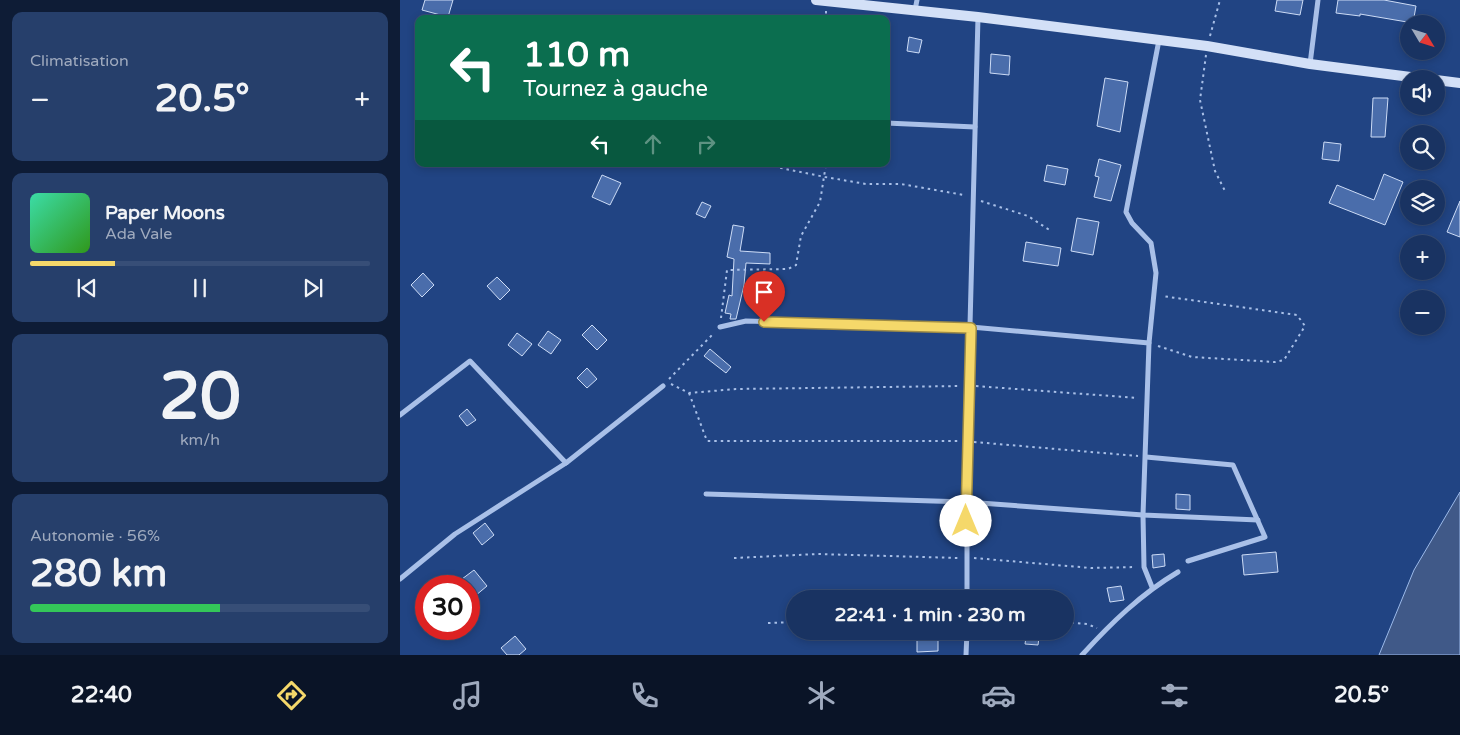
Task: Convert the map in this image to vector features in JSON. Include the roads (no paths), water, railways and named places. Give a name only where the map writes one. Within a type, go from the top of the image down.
[{"type":"main road","points":[[816,0],[916,5],[978,17],[1207,46],[1310,64],[1400,76]]},
{"type":"main road","points":[[1445,81],[1460,83]]},
{"type":"street","points":[[1310,64],[1318,0]]},
{"type":"street","points":[[968,590],[967,441],[978,17]]},
{"type":"street","points":[[1152,587],[1144,567],[1143,515],[1148,343],[1155,295],[1156,273],[1151,243],[1132,223],[1126,212],[1159,40]]},
{"type":"street","points":[[890,123],[976,127]]},
{"type":"street","points":[[720,327],[746,321],[971,328],[1148,343]]},
{"type":"street","points":[[400,415],[470,361],[566,463]]},
{"type":"street","points":[[400,579],[455,534],[566,463],[663,386]]},
{"type":"street","points":[[1146,456],[1234,465],[1265,537],[1188,561]]},
{"type":"street","points":[[706,494],[966,502],[1143,515],[1258,520]]},
{"type":"street","points":[[1082,655],[1103,632],[1152,587],[1178,572]]},
{"type":"street","points":[[966,655],[967,640]]},
{"type":"water","points":[[1460,492],[1460,655],[1379,655],[1414,570]]}]
